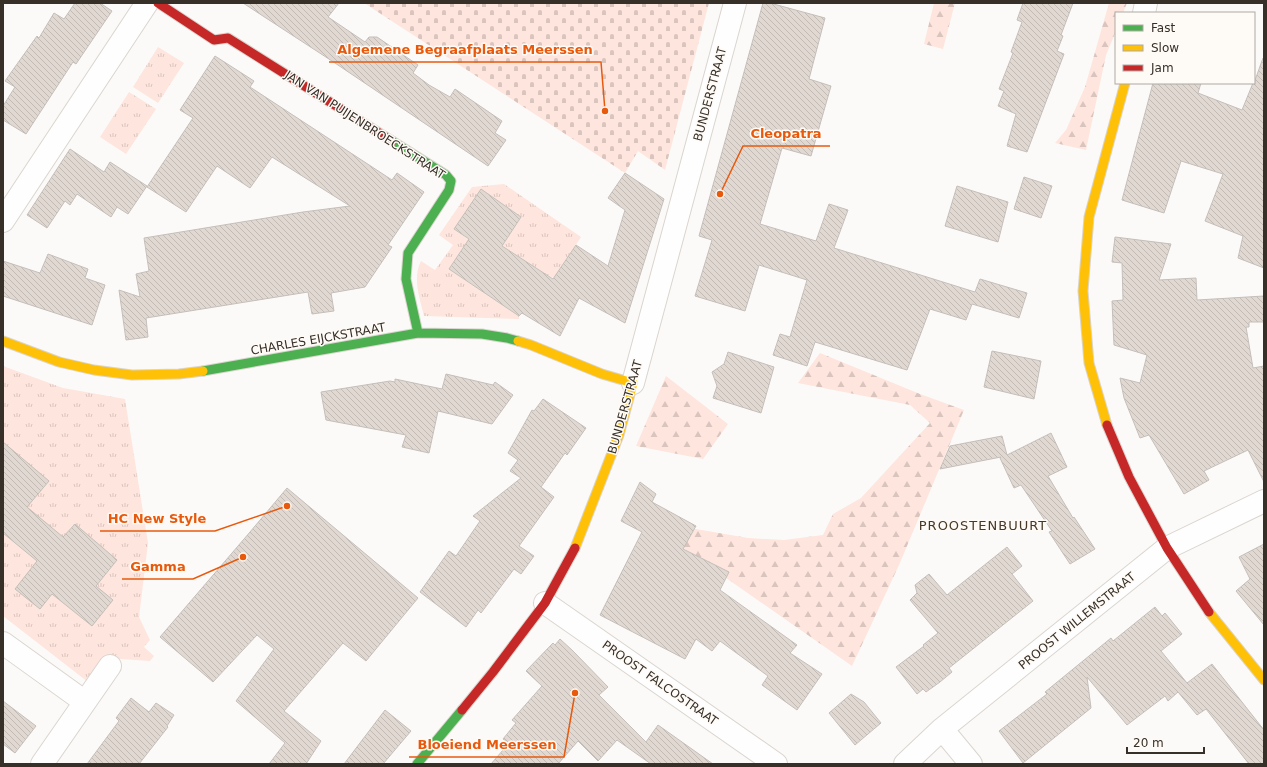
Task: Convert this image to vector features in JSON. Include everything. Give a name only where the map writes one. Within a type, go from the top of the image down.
[{"type":"street","points":[[3,221],[147,3]]},
{"type":"street","name":"JAN VAN PUIJENBROECKSTRAAT","points":[[158,3],[214,40],[228,38],[446,174],[451,181],[449,190],[408,253],[406,279],[418,333]]},
{"type":"street","name":"BUNDERSTRAAT","points":[[417,764],[493,672],[545,603],[574,548],[599,488],[619,435],[734,3]]},
{"type":"street","points":[[1125,84],[1089,217],[1083,291],[1089,363],[1106,422],[1129,477],[1167,548],[1210,614],[1264,680]]},
{"type":"street","name":"CHARLES EIJCKSTRAAT","points":[[3,341],[66,364],[132,376],[178,374],[217,369],[418,333],[482,334],[507,338],[531,345],[602,374],[633,383]]},
{"type":"street","name":"PROOST WILLEMSTRAAT","points":[[905,764],[942,729],[1167,548],[1264,502]]},
{"type":"street","name":"PROOST FALCOSTRAAT","points":[[545,603],[776,764]]},
{"type":"street","points":[[3,643],[85,702]]},
{"type":"street","points":[[42,764],[110,666]]},
{"type":"street","points":[[942,729],[971,764]]},
{"type":"green space","points":[[364,3],[709,3],[665,170],[638,151],[625,173]]},
{"type":"green space","points":[[934,3],[955,3],[943,49],[924,44]]},
{"type":"green space","points":[[1109,3],[1127,3],[1123,12],[1115,12],[1115,33],[1106,55],[1086,150],[1055,143],[1066,130],[1085,87]]},
{"type":"green space","points":[[158,47],[184,63],[158,103],[133,87]]},
{"type":"green space","points":[[129,92],[156,109],[126,154],[100,137]]},
{"type":"green space","points":[[504,184],[581,237],[554,278],[547,275],[502,246],[521,217],[481,190],[454,229],[469,240],[449,269],[519,316],[519,319],[424,316],[417,282],[418,268],[421,261],[435,270],[453,245],[439,235],[472,187]]},
{"type":"green space","points":[[820,353],[920,394],[964,410],[899,565],[852,666],[676,543],[690,528],[748,538],[784,540],[823,535],[833,514],[861,498],[930,423],[910,405],[798,383]]},
{"type":"green space","points":[[3,366],[63,388],[125,399],[148,543],[139,617],[150,640],[144,647],[154,656],[150,661],[106,658],[88,682],[3,616]]},
{"type":"green space","points":[[666,376],[728,424],[703,459],[636,446]]},
{"type":"building","points":[[75,3],[100,3],[112,11],[76,64],[73,62],[26,134],[3,120],[3,106],[15,87],[5,81],[37,36],[39,38],[54,13],[64,19]]},
{"type":"building","points":[[243,3],[339,3],[328,17],[365,42],[369,37],[377,37],[418,65],[413,73],[429,85],[450,97],[455,89],[502,121],[495,133],[506,140],[488,166]]},
{"type":"building","points":[[763,3],[770,3],[825,18],[809,79],[831,86],[811,156],[782,148],[760,224],[816,241],[829,204],[848,210],[834,248],[975,292],[980,279],[1027,293],[1019,318],[972,304],[966,320],[930,309],[907,370],[815,342],[807,366],[773,355],[780,334],[790,337],[807,280],[759,265],[745,311],[695,296],[712,240],[699,236]]},
{"type":"building","points":[[1023,3],[1073,3],[1061,35],[1063,36],[1057,51],[1064,54],[1027,152],[1007,146],[1016,114],[998,106],[1004,91],[999,89],[1013,53],[1011,52],[1022,22],[1017,20]]},
{"type":"building","points":[[215,56],[254,81],[250,87],[392,180],[397,173],[424,192],[388,245],[392,247],[365,287],[331,293],[334,311],[312,314],[308,292],[146,318],[148,337],[126,340],[119,290],[140,297],[136,274],[149,271],[144,238],[303,212],[350,206],[272,157],[250,188],[217,166],[186,212],[147,187],[193,118],[180,110]]},
{"type":"building","points":[[1264,58],[1264,268],[1238,258],[1243,236],[1205,221],[1223,174],[1181,161],[1164,213],[1122,200],[1153,84],[1201,84],[1198,93],[1242,110],[1253,84],[1255,84],[1255,80]]},
{"type":"building","points":[[70,149],[104,172],[110,162],[147,186],[128,214],[117,207],[111,217],[77,194],[70,205],[65,201],[47,228],[27,215]]},
{"type":"building","points":[[625,173],[664,199],[625,323],[579,298],[560,336],[522,313],[519,316],[449,269],[469,239],[454,229],[481,189],[521,217],[502,246],[553,279],[576,245],[608,266],[625,210],[608,198]]},
{"type":"building","points":[[1024,177],[1052,186],[1041,218],[1014,209]]},
{"type":"building","points":[[957,186],[1008,202],[998,242],[945,226]]},
{"type":"building","points":[[1115,237],[1171,244],[1159,280],[1196,278],[1197,300],[1264,296],[1264,322],[1249,322],[1249,327],[1246,327],[1253,368],[1264,366],[1264,482],[1248,450],[1204,471],[1209,480],[1184,494],[1149,435],[1140,438],[1124,398],[1120,378],[1140,383],[1147,355],[1114,345],[1112,301],[1123,300],[1122,263],[1112,262]]},
{"type":"building","points":[[48,254],[88,269],[85,278],[105,285],[92,325],[3,296],[3,261],[40,273]]},
{"type":"building","points":[[992,351],[1041,361],[1034,399],[984,387]]},
{"type":"building","points":[[728,352],[774,367],[761,413],[713,398],[717,386],[712,372],[724,364]]},
{"type":"building","points":[[446,374],[493,385],[495,382],[513,395],[492,424],[438,411],[429,453],[402,447],[406,435],[326,420],[321,392],[390,381],[395,382],[395,379],[442,389]]},
{"type":"building","points":[[543,399],[586,428],[567,455],[565,453],[541,487],[554,497],[519,546],[534,556],[521,574],[514,569],[481,613],[478,610],[466,627],[420,592],[449,551],[456,556],[480,521],[473,516],[521,478],[510,471],[518,460],[508,453],[532,410],[534,411]]},
{"type":"building","points":[[1051,433],[1067,467],[1048,476],[1073,518],[1074,517],[1095,549],[1070,564],[1049,532],[1052,531],[1021,485],[1014,488],[1000,458],[1001,457],[940,469],[950,446],[1002,436],[1007,455]]},
{"type":"building","points":[[3,442],[49,481],[27,507],[63,537],[75,524],[117,560],[96,586],[113,600],[92,626],[52,594],[40,609],[15,589],[37,561],[3,533]]},
{"type":"building","points":[[640,482],[656,494],[652,502],[696,526],[683,549],[729,572],[720,590],[797,645],[790,653],[822,674],[797,710],[762,685],[768,676],[720,641],[712,651],[696,639],[685,659],[600,615],[642,532],[621,521]]},
{"type":"building","points":[[287,488],[418,598],[366,661],[343,643],[284,711],[321,741],[306,764],[269,764],[285,743],[236,701],[274,649],[257,635],[213,682],[160,637]]},
{"type":"building","points":[[1264,544],[1264,625],[1236,591],[1250,579],[1239,557]]},
{"type":"building","points":[[1007,547],[1022,566],[1012,574],[1033,601],[949,668],[952,672],[940,682],[926,692],[923,689],[917,694],[896,667],[924,646],[923,645],[938,633],[910,600],[917,593],[915,585],[929,574],[947,595]]},
{"type":"building","points":[[1155,607],[1162,616],[1165,613],[1182,634],[1161,651],[1187,683],[1212,664],[1264,730],[1264,764],[1249,764],[1206,709],[1197,715],[1178,692],[1168,701],[1165,696],[1127,725],[1087,677],[1091,708],[1023,763],[999,731],[1047,694],[1045,692],[1111,638],[1113,641]]},
{"type":"building","points":[[560,639],[608,687],[599,695],[646,742],[658,725],[713,764],[651,764],[617,740],[598,761],[578,741],[558,764],[491,764],[509,743],[503,739],[516,723],[512,720],[542,686],[526,671],[553,643],[555,645]]},
{"type":"building","points":[[851,694],[864,702],[881,723],[855,745],[829,713]]},
{"type":"building","points":[[131,698],[149,712],[156,703],[174,715],[167,726],[168,727],[139,764],[87,764],[119,721],[116,718]]},
{"type":"building","points":[[3,701],[36,726],[15,753],[3,744]]},
{"type":"building","points":[[385,710],[411,731],[383,764],[344,764]]},
{"type":"traffic: fast","points":[[392,141],[446,175],[451,181],[449,190],[408,253],[406,279],[418,333]]},
{"type":"traffic: fast","points":[[203,371],[418,333],[482,334],[518,341]]},
{"type":"traffic: fast","points":[[417,764],[462,710]]},
{"type":"traffic: slow","points":[[1107,425],[1089,363],[1083,291],[1089,217],[1125,84]]},
{"type":"traffic: slow","points":[[3,341],[59,362],[94,370],[132,375],[179,374],[203,371]]},
{"type":"traffic: slow","points":[[518,341],[602,374],[633,383],[619,435],[575,548]]},
{"type":"traffic: slow","points":[[1209,612],[1264,680]]},
{"type":"traffic: jam","points":[[158,3],[214,40],[228,38],[392,141]]},
{"type":"traffic: jam","points":[[1107,425],[1129,477],[1167,548],[1209,612]]},
{"type":"traffic: jam","points":[[462,710],[493,672],[545,603],[575,548]]},
{"type":"place","name":"Algemene Begraafplaats Meerssen","points":[[605,111]]},
{"type":"place","name":"Cleopatra","points":[[720,194]]},
{"type":"place","name":"HC New Style","points":[[287,506]]},
{"type":"place","name":"Gamma","points":[[243,557]]},
{"type":"place","name":"Bloeiend Meerssen","points":[[575,693]]},
{"type":"district","name":"PROOSTENBUURT","points":[[983,525]]}]
